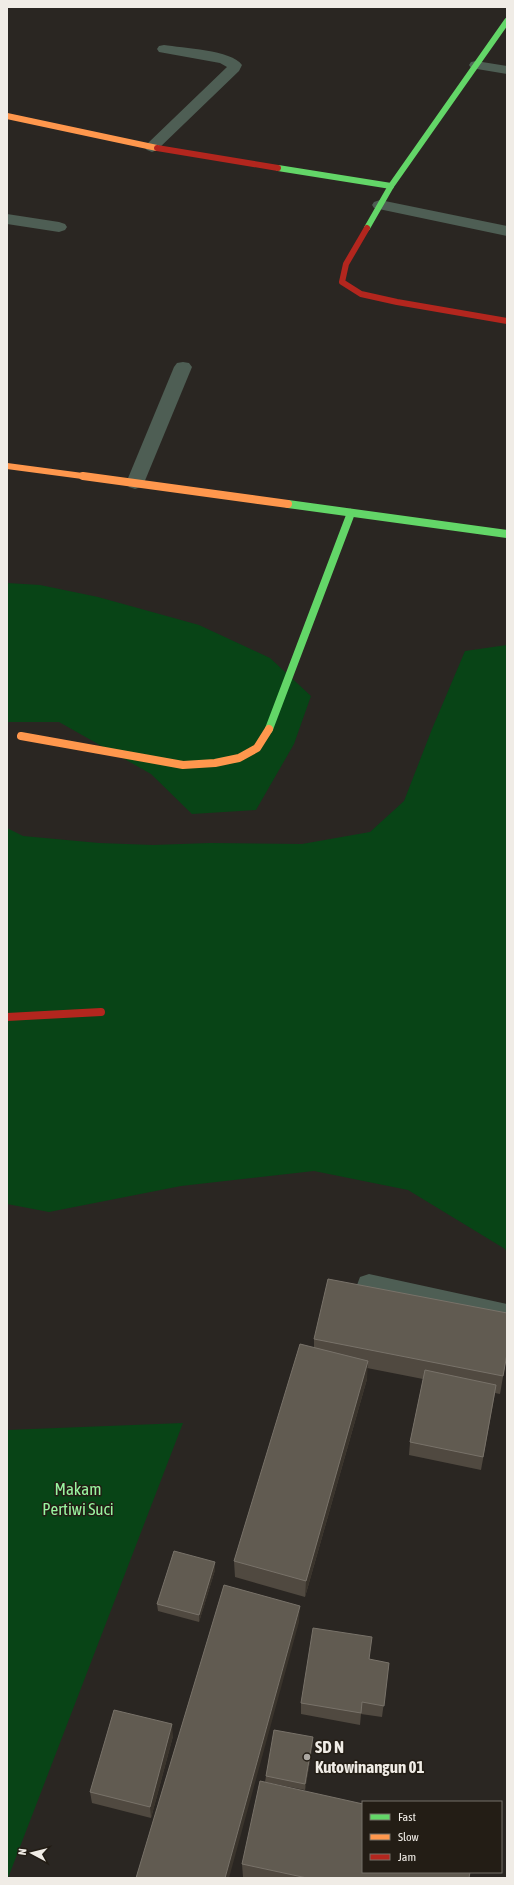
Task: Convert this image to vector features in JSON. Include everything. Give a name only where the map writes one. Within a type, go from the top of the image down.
[{"type":"street","points":[[507,21],[391,186],[346,264],[342,282],[361,294],[397,302],[507,321]]},
{"type":"street","points":[[152,147],[234,68],[235,65],[224,59],[164,49]]},
{"type":"street","points":[[476,65],[507,70]]},
{"type":"street","points":[[7,116],[152,147],[391,186]]},
{"type":"street","points":[[380,205],[507,231]]},
{"type":"street","points":[[7,219],[59,227]]},
{"type":"street","points":[[135,483],[183,367]]},
{"type":"street","points":[[7,466],[507,534]]},
{"type":"street","points":[[21,736],[184,765],[215,763],[239,758],[257,748],[268,731],[351,513]]},
{"type":"street","points":[[7,1017],[101,1012]]},
{"type":"street","points":[[369,1285],[507,1315]]},
{"type":"green space","points":[[7,583],[40,585],[98,597],[199,625],[270,658],[311,696],[294,744],[256,810],[192,814],[151,774],[59,722],[7,722]]},
{"type":"green space","points":[[507,645],[507,1253],[505,1249],[408,1190],[314,1171],[181,1186],[49,1212],[7,1204],[7,828],[23,836],[99,843],[153,845],[210,843],[302,844],[370,832],[404,801],[465,651]]},
{"type":"green space","name":"Makam Pertiwi Suci","points":[[183,1423],[8,1878],[7,1878],[7,1430]]},
{"type":"building","points":[[328,1279],[507,1313],[507,1354],[503,1376],[314,1339]]},
{"type":"building","points":[[300,1344],[368,1361],[306,1581],[234,1561]]},
{"type":"building","points":[[425,1370],[496,1385],[483,1457],[410,1442]]},
{"type":"building","points":[[174,1551],[215,1562],[199,1615],[157,1604]]},
{"type":"building","points":[[224,1585],[300,1606],[225,1878],[136,1878]]},
{"type":"building","points":[[313,1628],[372,1637],[369,1659],[389,1663],[384,1706],[362,1702],[361,1713],[301,1703]]},
{"type":"building","points":[[114,1710],[172,1724],[150,1807],[90,1792]]},
{"type":"building","points":[[274,1730],[313,1737],[305,1784],[266,1776]]},
{"type":"building","points":[[260,1781],[362,1804],[362,1873],[470,1873],[469,1878],[307,1878],[242,1864]]},
{"type":"traffic: fast","points":[[367,228],[391,186],[507,21]]},
{"type":"traffic: fast","points":[[278,168],[391,186]]},
{"type":"traffic: fast","points":[[288,504],[507,534]]},
{"type":"traffic: fast","points":[[269,729],[351,513]]},
{"type":"traffic: slow","points":[[7,116],[157,148]]},
{"type":"traffic: slow","points":[[7,466],[288,504]]},
{"type":"traffic: slow","points":[[21,736],[183,765],[215,763],[239,758],[257,748],[269,729]]},
{"type":"traffic: jam","points":[[157,148],[278,168]]},
{"type":"traffic: jam","points":[[367,228],[346,264],[342,282],[361,294],[397,302],[507,321]]},
{"type":"traffic: jam","points":[[7,1017],[101,1012]]},
{"type":"place","name":"SD N Kutowinangun 01","points":[[307,1757]]}]
